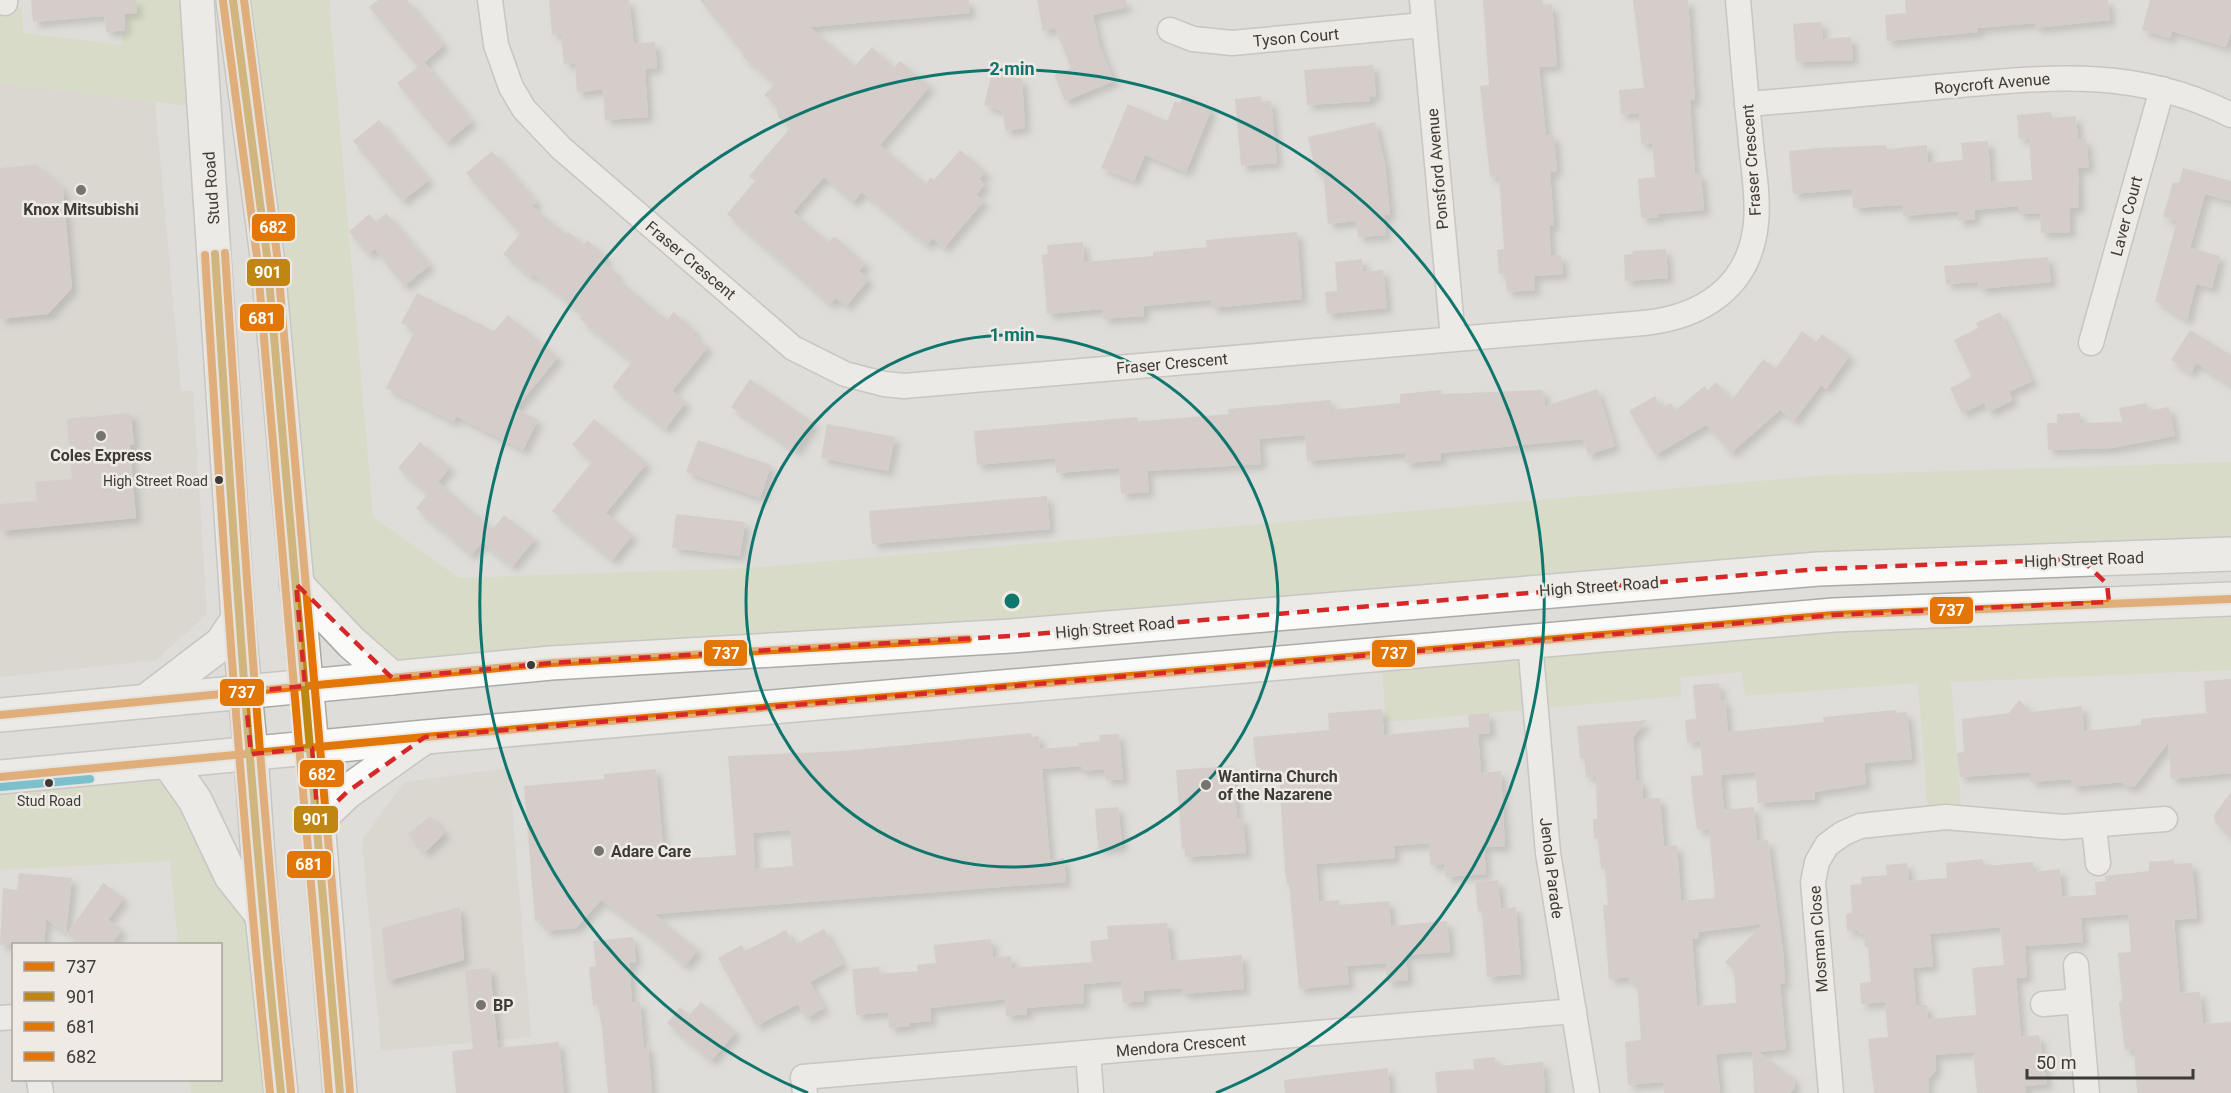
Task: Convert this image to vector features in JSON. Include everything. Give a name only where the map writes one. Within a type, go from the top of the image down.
[{"type":"main road","name":"Stud Road","points":[[197,0],[238,619],[251,754],[262,915],[281,1093]]},
{"type":"main road","points":[[233,0],[267,256],[312,748],[340,1093]]},
{"type":"main road","name":"High Street Road","points":[[0,715],[563,662],[1011,636],[1818,569],[2231,554]]},
{"type":"main road","points":[[2081,559],[2107,584],[2109,602]]},
{"type":"main road","points":[[296,584],[352,643],[392,678]]},
{"type":"main road","points":[[0,777],[169,763],[425,737],[1844,614],[2231,599]]},
{"type":"main road","points":[[146,701],[222,643],[238,619]]},
{"type":"main road","points":[[1011,636],[1016,663],[1043,683]]},
{"type":"main road","points":[[318,820],[352,787],[425,737]]},
{"type":"main road","points":[[169,763],[195,800],[231,876],[262,915]]},
{"type":"street","name":"Fraser Crescent","points":[[490,0],[496,45],[511,87],[524,109],[542,130],[624,204],[793,348],[844,374],[884,384],[927,386],[1664,321],[1686,316],[1707,304],[1735,278],[1754,241],[1756,203],[1738,0]]},
{"type":"street","name":"Ponsford Avenue","points":[[1422,0],[1453,338]]},
{"type":"street","name":"Tyson Court","points":[[1170,30],[1193,39],[1232,43],[1423,25]]},
{"type":"street","name":"Roycroft Avenue","points":[[1747,104],[2058,78],[2111,79],[2162,89],[2231,116]]},
{"type":"street","name":"Laver Court","points":[[2091,343],[2162,89]]},
{"type":"street","name":"Jenola Parade","points":[[1530,642],[1548,853],[1587,1093]]},
{"type":"street","name":"Mosman Close","points":[[1831,1093],[1813,882],[1817,862],[1827,845],[1842,834],[1860,826],[1946,818],[2063,827],[2165,819]]},
{"type":"street","points":[[2094,826],[2098,863]]},
{"type":"street","points":[[2076,965],[2087,1093]]},
{"type":"street","points":[[2043,1004],[2079,1001]]},
{"type":"street","name":"Mendora Crescent","points":[[805,1093],[803,1077],[1574,1011]]},
{"type":"street","points":[[1088,1053],[1091,1093]]},
{"type":"highlighted area","points":[[2081,559],[2107,584],[2109,602],[1834,615],[425,737],[347,792],[318,820],[312,748],[251,754],[245,692],[305,686],[296,584],[392,678],[551,663],[1011,636],[1818,569]]},
{"type":"shaded area","points":[[0,83],[155,102],[181,391],[193,391],[207,614],[156,660],[0,677]]},
{"type":"shaded area","points":[[509,768],[531,1037],[381,1051],[362,840],[405,782]]},
{"type":"green space","points":[[125,0],[197,0],[205,108],[0,83],[0,9],[22,7],[23,33],[122,45],[121,33],[128,32]]},
{"type":"green space","points":[[233,0],[329,0],[373,517],[459,578],[749,568],[1829,475],[2231,462],[2231,554],[392,678],[296,584]]},
{"type":"green space","points":[[2231,599],[2231,670],[1951,682],[1962,817],[1928,819],[1918,683],[1745,696],[1742,672],[1680,677],[1681,696],[1386,722],[1381,654]]},
{"type":"green space","points":[[169,763],[262,915],[281,1093],[191,1093],[189,1081],[222,1081],[222,943],[178,943],[170,861],[0,870],[0,777]]},
{"type":"building","points":[[31,0],[136,0],[137,13],[124,14],[125,30],[106,32],[104,16],[33,22]]},
{"type":"building","points":[[378,0],[407,0],[444,45],[424,62],[472,121],[446,143],[397,83],[418,67],[369,7]]},
{"type":"building","points":[[549,0],[629,0],[634,44],[655,42],[657,68],[645,69],[648,117],[605,120],[603,89],[577,93],[575,63],[564,64],[561,34],[552,35]]},
{"type":"building","points":[[700,0],[969,0],[970,13],[810,27],[855,66],[872,47],[894,68],[900,61],[930,86],[880,145],[926,184],[931,177],[934,180],[960,150],[986,172],[979,179],[985,184],[976,195],[984,201],[944,248],[933,238],[927,245],[862,192],[853,202],[824,177],[793,212],[829,242],[834,236],[866,264],[859,271],[869,279],[846,306],[836,298],[830,304],[727,214],[755,181],[749,176],[791,127],[778,117],[777,106],[764,95],[775,84],[742,56],[744,54]]},
{"type":"building","points":[[1037,0],[1126,0],[1126,7],[1093,15],[1100,47],[1114,81],[1065,101],[1054,75],[1071,68],[1055,28],[1043,31]]},
{"type":"building","points":[[1483,0],[1542,0],[1543,5],[1552,4],[1557,66],[1539,67],[1546,136],[1554,135],[1557,171],[1550,172],[1554,226],[1549,226],[1551,256],[1561,255],[1563,274],[1534,276],[1535,290],[1507,292],[1505,273],[1499,274],[1497,250],[1504,249],[1499,176],[1490,177],[1480,86],[1489,85]]},
{"type":"building","points":[[1633,0],[1688,0],[1695,100],[1690,100],[1695,174],[1701,173],[1704,210],[1641,218],[1638,179],[1655,177],[1652,143],[1641,144],[1639,113],[1621,115],[1619,90],[1644,88]]},
{"type":"building","points":[[1905,0],[2108,0],[2110,20],[2035,28],[2035,23],[1978,28],[1978,32],[1887,41],[1885,15],[1906,13]]},
{"type":"building","points":[[2150,0],[2231,0],[2231,31],[2226,47],[2172,31],[2170,38],[2142,30]]},
{"type":"building","points":[[1821,22],[1823,39],[1851,37],[1853,60],[1796,62],[1793,24]]},
{"type":"building","points":[[1373,65],[1376,96],[1369,97],[1370,101],[1307,105],[1304,70]]},
{"type":"building","points":[[992,72],[1022,79],[1025,128],[1006,131],[1002,111],[984,105]]},
{"type":"building","points":[[1183,96],[1212,108],[1186,172],[1145,155],[1134,181],[1101,168],[1128,104],[1167,121],[1175,101],[1180,103]]},
{"type":"building","points":[[1261,96],[1261,102],[1271,101],[1277,163],[1241,166],[1235,99]]},
{"type":"building","points":[[2051,112],[2052,118],[2076,116],[2078,140],[2086,139],[2089,168],[2078,168],[2079,208],[2070,208],[2070,232],[2041,233],[2040,213],[2018,214],[2018,206],[1974,210],[1975,219],[1958,221],[1958,211],[1903,216],[1902,205],[1853,208],[1852,189],[1793,194],[1789,151],[1819,148],[1886,145],[1887,149],[1927,145],[1928,163],[1963,160],[1961,143],[1988,141],[1991,182],[2032,180],[2029,138],[2019,139],[2017,115]]},
{"type":"building","points":[[379,120],[429,180],[402,201],[353,141]]},
{"type":"building","points":[[1375,122],[1385,164],[1390,215],[1384,215],[1386,235],[1358,237],[1356,221],[1328,224],[1323,171],[1316,172],[1308,137]]},
{"type":"building","points":[[492,151],[537,202],[532,206],[567,235],[569,232],[584,245],[587,240],[607,258],[603,262],[618,274],[615,277],[667,320],[674,312],[695,331],[693,334],[708,347],[672,391],[686,402],[665,429],[612,387],[632,362],[580,319],[583,315],[533,274],[531,277],[503,254],[520,234],[466,173]]},
{"type":"building","name":"Knox Mitsubishi","points":[[36,165],[63,189],[72,288],[48,314],[0,319],[0,168]]},
{"type":"building","points":[[2183,168],[2231,181],[2231,201],[2205,194],[2190,248],[2220,256],[2212,288],[2196,284],[2187,320],[2155,301],[2177,221],[2163,217],[2173,182],[2179,183]]},
{"type":"building","points":[[386,213],[430,265],[404,286],[375,249],[368,254],[349,232],[369,214],[376,222]]},
{"type":"building","points":[[1297,232],[1302,299],[1212,308],[1211,300],[1143,306],[1144,316],[1103,319],[1102,309],[1047,314],[1042,255],[1048,254],[1047,245],[1083,242],[1084,262],[1153,256],[1153,252],[1207,247],[1206,240]]},
{"type":"building","points":[[1666,249],[1668,278],[1625,281],[1624,255],[1633,254],[1632,251]]},
{"type":"building","points":[[2048,257],[2051,282],[1979,289],[1978,282],[1946,284],[1944,266]]},
{"type":"building","points":[[1362,259],[1363,272],[1383,270],[1387,308],[1327,314],[1325,292],[1337,291],[1335,262]]},
{"type":"building","points":[[417,293],[494,331],[508,315],[558,357],[516,408],[538,420],[523,450],[456,416],[454,422],[386,388],[415,330],[401,323]]},
{"type":"building","points":[[2000,312],[2032,381],[2009,392],[2013,400],[1989,412],[1984,403],[1962,413],[1950,388],[1972,377],[1954,340],[1978,328],[1976,323]]},
{"type":"building","points":[[2190,330],[2231,355],[2231,385],[2196,363],[2191,373],[2171,360]]},
{"type":"building","points":[[1802,331],[1816,342],[1822,334],[1850,355],[1826,389],[1821,385],[1794,421],[1780,410],[1731,453],[1706,425],[1655,455],[1629,411],[1655,396],[1662,408],[1671,403],[1675,411],[1704,386],[1708,390],[1716,382],[1732,400],[1763,359],[1776,368]]},
{"type":"building","points":[[750,379],[814,423],[795,451],[731,407]]},
{"type":"building","points":[[1597,389],[1615,446],[1588,455],[1583,439],[1441,453],[1441,460],[1405,463],[1405,453],[1307,461],[1305,435],[1259,439],[1261,464],[1147,471],[1149,492],[1121,494],[1119,468],[1056,473],[1055,458],[977,465],[974,431],[1137,417],[1138,421],[1229,414],[1228,409],[1331,400],[1331,410],[1400,403],[1400,394],[1441,390],[1441,394],[1543,390],[1545,406]]},
{"type":"building","points":[[2147,403],[2148,411],[2169,407],[2175,436],[2112,448],[2048,450],[2047,423],[2057,423],[2057,414],[2080,413],[2080,423],[2122,422],[2119,408]]},
{"type":"building","points":[[131,413],[134,444],[130,445],[136,518],[0,531],[0,504],[37,501],[35,482],[72,479],[67,419]]},
{"type":"building","points":[[594,419],[647,463],[606,513],[633,535],[612,560],[552,511],[592,462],[572,445]]},
{"type":"building","points":[[827,424],[895,437],[888,471],[821,458]]},
{"type":"building","points":[[698,440],[771,465],[760,498],[686,472]]},
{"type":"building","points":[[420,442],[450,467],[433,488],[438,482],[493,529],[504,515],[535,539],[512,567],[482,542],[471,555],[416,508],[428,494],[398,468]]},
{"type":"building","points":[[1047,496],[1050,529],[872,544],[869,511]]},
{"type":"building","points":[[676,514],[745,522],[740,556],[672,548]]},
{"type":"building","points":[[2231,679],[2231,773],[2171,779],[2168,743],[2135,786],[2126,787],[2122,782],[2071,787],[2071,779],[2030,782],[2030,772],[1960,777],[1957,753],[1964,752],[1962,719],[2009,713],[2019,700],[2031,712],[2082,706],[2084,731],[2141,725],[2141,719],[2206,713],[2204,681]]},
{"type":"building","points":[[1719,683],[1721,701],[1725,700],[1728,732],[1824,722],[1823,717],[1896,710],[1896,713],[1907,712],[1912,759],[1864,763],[1866,784],[1814,792],[1815,799],[1758,803],[1755,772],[1721,775],[1724,810],[1754,807],[1757,841],[1768,840],[1783,952],[1785,984],[1780,984],[1786,1049],[1759,1052],[1794,1078],[1795,1087],[1790,1093],[1754,1093],[1752,1051],[1716,1054],[1720,1093],[1664,1093],[1663,1082],[1628,1085],[1625,1042],[1641,1040],[1637,982],[1630,983],[1629,977],[1609,979],[1603,905],[1608,905],[1605,869],[1601,869],[1598,838],[1594,839],[1593,819],[1597,819],[1596,776],[1586,777],[1584,758],[1580,758],[1577,726],[1647,720],[1633,737],[1636,780],[1642,780],[1643,799],[1660,798],[1664,847],[1677,845],[1681,901],[1715,898],[1709,829],[1697,830],[1692,793],[1691,776],[1703,775],[1700,741],[1687,742],[1685,720],[1696,719],[1693,685]],"holes":[[[1763,924],[1725,962],[1734,971],[1736,1003],[1697,1006],[1692,939],[1699,938],[1698,932]]]},
{"type":"building","points":[[1382,709],[1384,735],[1469,727],[1468,715],[1489,713],[1490,733],[1478,734],[1481,773],[1501,771],[1505,846],[1484,847],[1486,874],[1445,877],[1444,864],[1430,865],[1429,843],[1394,846],[1395,858],[1316,864],[1319,902],[1339,900],[1339,905],[1389,901],[1391,926],[1447,921],[1450,952],[1406,955],[1408,980],[1387,982],[1386,963],[1347,966],[1349,984],[1299,989],[1289,884],[1287,884],[1285,872],[1279,772],[1257,774],[1253,737],[1329,730],[1328,713]]},
{"type":"building","points":[[1031,733],[1032,737],[1039,736],[1040,749],[1079,746],[1078,743],[1100,741],[1099,735],[1119,734],[1123,779],[1105,780],[1104,769],[1081,771],[1081,766],[1042,769],[1050,860],[1064,858],[1066,882],[654,914],[698,950],[685,966],[651,936],[601,900],[576,928],[544,931],[542,920],[535,921],[524,786],[604,779],[604,774],[656,769],[663,845],[680,859],[736,855],[728,756],[844,751]],"holes":[[[790,830],[793,866],[755,869],[753,833]]]},
{"type":"building","points":[[1233,766],[1237,819],[1243,818],[1246,853],[1185,857],[1185,849],[1182,849],[1176,770]]},
{"type":"building","points":[[2231,792],[2231,838],[2215,822],[2214,815]]},
{"type":"building","points":[[1118,807],[1122,846],[1098,849],[1095,809]]},
{"type":"building","points":[[430,816],[445,833],[425,852],[408,834]]},
{"type":"building","points":[[1983,859],[1984,866],[2033,862],[2033,872],[2060,869],[2062,897],[2096,895],[2095,882],[2106,881],[2105,876],[2149,871],[2149,862],[2174,860],[2174,864],[2192,863],[2197,918],[2174,920],[2180,993],[2200,992],[2203,1024],[2231,1022],[2231,1093],[2137,1093],[2134,1049],[2125,1050],[2119,1003],[2122,1000],[2118,953],[2131,952],[2128,914],[2081,918],[2083,942],[2025,946],[2027,977],[2016,978],[2021,1037],[2039,1035],[2047,1084],[2025,1086],[2026,1093],[1977,1093],[1973,1052],[1935,1055],[1936,1070],[1928,1079],[1929,1093],[1874,1093],[1868,1039],[1888,1037],[1885,1002],[1861,1004],[1860,983],[1871,982],[1868,946],[1865,947],[1864,933],[1858,934],[1858,930],[1847,931],[1846,914],[1852,913],[1850,885],[1862,884],[1861,877],[1887,875],[1886,865],[1907,863],[1909,881],[1947,878],[1946,863]],"holes":[[[2000,927],[2004,965],[1972,968],[1976,1015],[1928,1019],[1927,1005],[1916,1005],[1913,968],[1933,966],[1930,934]]]},
{"type":"building","points":[[19,873],[72,878],[66,933],[46,919],[44,943],[0,945],[3,888],[17,890]]},
{"type":"building","points":[[1498,880],[1501,909],[1516,907],[1521,974],[1487,977],[1482,911],[1478,912],[1475,882]]},
{"type":"building","points":[[103,883],[124,898],[108,920],[122,929],[112,943],[79,943],[67,934]]},
{"type":"building","points":[[460,907],[464,960],[387,981],[382,928]]},
{"type":"building","points":[[1167,923],[1171,961],[1242,955],[1244,989],[1183,994],[1182,988],[1143,991],[1144,1001],[1123,1003],[1121,981],[1083,984],[1084,1003],[1027,1008],[1027,1014],[1006,1016],[1005,999],[930,1008],[931,1021],[910,1023],[910,1026],[889,1028],[888,1012],[856,1015],[852,969],[879,967],[879,974],[918,971],[917,965],[936,963],[934,945],[991,939],[993,957],[1011,956],[1012,968],[1092,962],[1090,941],[1108,939],[1107,926]]},
{"type":"building","points":[[824,929],[843,964],[810,982],[824,1008],[806,1018],[798,1004],[756,1026],[718,958],[742,945],[745,951],[786,930],[794,945]]},
{"type":"building","points":[[633,937],[636,962],[629,963],[632,1002],[640,1002],[644,1049],[648,1044],[652,1093],[608,1093],[602,1029],[598,1005],[593,1006],[589,967],[596,966],[593,941]]},
{"type":"building","points":[[490,968],[498,1048],[559,1042],[564,1093],[456,1093],[452,1051],[473,1049],[465,970]]},
{"type":"building","points":[[701,1002],[736,1032],[711,1061],[667,1023],[680,1007],[689,1015]]},
{"type":"building","points":[[1495,1057],[1496,1066],[1543,1062],[1545,1093],[1437,1093],[1435,1072],[1474,1069],[1473,1059]]},
{"type":"building","points":[[1388,1068],[1390,1093],[1285,1093],[1284,1080]]},
{"type":"transit line","name":"901","points":[[233,0],[267,256],[340,1093]]},
{"type":"transit line","name":"682","points":[[244,0],[277,255],[350,1092]]},
{"type":"transit line","name":"681","points":[[223,1],[257,257],[329,1093]]},
{"type":"transit line","name":"682","points":[[225,253],[262,778],[291,1092]]},
{"type":"transit line","name":"901","points":[[215,254],[252,779],[281,1093]]},
{"type":"transit line","name":"681","points":[[205,255],[233,674],[270,1093]]},
{"type":"transit line","name":"737","points":[[0,777],[425,737],[1834,615],[2231,599]]},
{"type":"transit line","name":"737","points":[[0,715],[551,663],[968,639]]},
{"type":"transit line","points":[[1,787],[90,779]]},
{"type":"place","name":"Knox Mitsubishi","points":[[81,190]]},
{"type":"place","name":"Coles Express","points":[[101,436]]},
{"type":"place","name":"High Street Road","points":[[219,480]]},
{"type":"place","name":"Stud Road","points":[[49,783]]},
{"type":"place","name":"Wantirna Church of the Nazarene","points":[[1206,785]]},
{"type":"place","name":"Adare Care","points":[[599,851]]},
{"type":"place","name":"BP","points":[[481,1005]]}]
